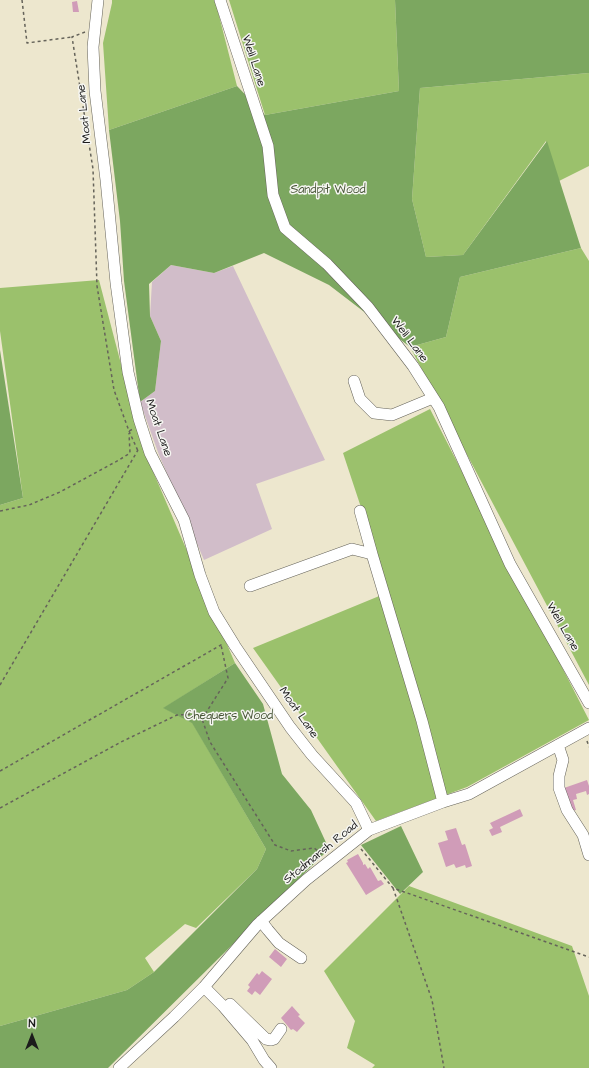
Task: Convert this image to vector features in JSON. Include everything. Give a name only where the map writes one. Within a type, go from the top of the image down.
[{"type":"street","name":"Moat Lane","points":[[98,0],[93,47],[95,91],[106,180],[116,283],[128,372],[150,453],[184,520],[200,575],[214,612],[235,646],[290,727],[312,755],[356,803],[369,830]]},
{"type":"street","name":"Well Lane","points":[[220,0],[268,146],[273,195],[285,228],[327,264],[368,307],[413,366],[436,403],[510,564],[589,703]]},
{"type":"street","points":[[354,381],[360,399],[374,413],[392,415],[436,403]]},
{"type":"street","points":[[360,511],[422,721],[443,802]]},
{"type":"street","points":[[250,586],[352,549],[372,554]]},
{"type":"street","name":"Stodmarsh Road","points":[[118,1068],[174,1017],[206,984],[261,921],[306,880],[369,830],[443,802],[469,794],[589,728]]},
{"type":"street","points":[[558,745],[563,760],[559,776],[559,788],[567,810],[583,834],[589,854]]},
{"type":"street","points":[[261,921],[280,943],[301,958]]},
{"type":"street","points":[[206,984],[266,1039],[274,1039],[281,1029]]},
{"type":"street","points":[[206,984],[252,1040],[264,1060],[271,1068]]},
{"type":"path","points":[[22,0],[27,43],[72,37],[95,29]]},
{"type":"path","points":[[72,37],[93,169],[97,286],[114,390],[129,431],[141,457]]},
{"type":"path","points":[[129,431],[141,424]]},
{"type":"path","points":[[0,511],[30,505],[60,492],[119,460],[130,453],[129,431]]},
{"type":"path","points":[[0,685],[138,450]]},
{"type":"path","points":[[202,720],[228,678],[221,645],[218,639]]},
{"type":"path","points":[[0,771],[221,645]]},
{"type":"path","points":[[0,808],[121,742],[177,715],[196,714],[202,720],[210,742],[275,845],[291,851],[314,848],[330,861]]},
{"type":"path","points":[[355,841],[393,888],[432,1000],[444,1068]]},
{"type":"path","points":[[393,888],[589,957]]},
{"type":"shaded area","points":[[171,265],[214,273],[233,266],[325,460],[256,484],[272,529],[204,560],[159,455],[140,402],[155,391],[161,341],[150,316],[152,282]]},
{"type":"green space","points":[[112,0],[215,0],[237,86],[109,130],[103,43]]},
{"type":"green space","points":[[229,0],[395,0],[399,91],[265,115]]},
{"type":"green space","name":"Sandpit Wood","points":[[395,0],[589,0],[589,73],[420,88],[412,199],[426,257],[463,255],[547,141],[581,248],[460,277],[446,337],[410,347],[329,285],[264,253],[214,273],[171,265],[149,284],[150,316],[161,341],[155,391],[140,402],[124,281],[120,221],[109,130],[237,86],[265,115],[399,91]]},
{"type":"green space","points":[[589,73],[589,166],[559,181],[546,141],[463,255],[426,257],[412,199],[420,88]]},
{"type":"green space","points":[[581,248],[589,261],[589,685],[410,347],[446,337],[460,277]]},
{"type":"green space","points":[[99,280],[143,448],[235,663],[164,708],[192,722],[266,849],[257,869],[196,928],[185,924],[145,958],[154,972],[127,990],[0,1026],[0,505],[23,498],[0,331],[0,288]]},
{"type":"green space","points":[[0,350],[23,498],[0,505]]},
{"type":"green space","points":[[430,409],[589,720],[467,787],[376,821],[253,648],[389,592],[343,453]]},
{"type":"green space","name":"Chequers Wood","points":[[235,663],[263,704],[282,774],[311,810],[329,849],[108,1068],[0,1068],[0,1026],[127,990],[154,972],[257,869],[266,849],[192,723],[163,708]]},
{"type":"green space","points":[[401,826],[423,872],[400,894],[361,845]]},
{"type":"green space","points":[[409,886],[572,946],[589,996],[589,1068],[372,1068],[375,1065],[347,1048],[355,1021],[324,971]]},
{"type":"building","points":[[77,1],[79,12],[73,12],[72,2]]},
{"type":"building","points":[[587,780],[589,794],[587,795],[586,791],[576,794],[577,799],[573,800],[576,810],[571,811],[564,788]]},
{"type":"building","points":[[520,809],[523,816],[500,827],[502,832],[492,836],[489,830],[493,828],[490,823]]},
{"type":"building","points":[[456,828],[462,845],[465,844],[472,866],[466,868],[465,865],[456,868],[454,864],[446,867],[438,843],[448,840],[445,831]]},
{"type":"building","points":[[358,854],[363,865],[365,864],[368,869],[370,867],[378,881],[381,880],[384,884],[366,895],[346,863],[348,862],[347,860]]},
{"type":"building","points":[[275,949],[287,959],[281,967],[269,957]]},
{"type":"building","points":[[262,971],[272,979],[260,995],[255,991],[252,995],[247,991],[250,987],[248,985],[257,973],[259,975]]},
{"type":"building","points":[[292,1006],[300,1015],[298,1016],[305,1023],[297,1032],[293,1029],[291,1030],[281,1018]]}]
